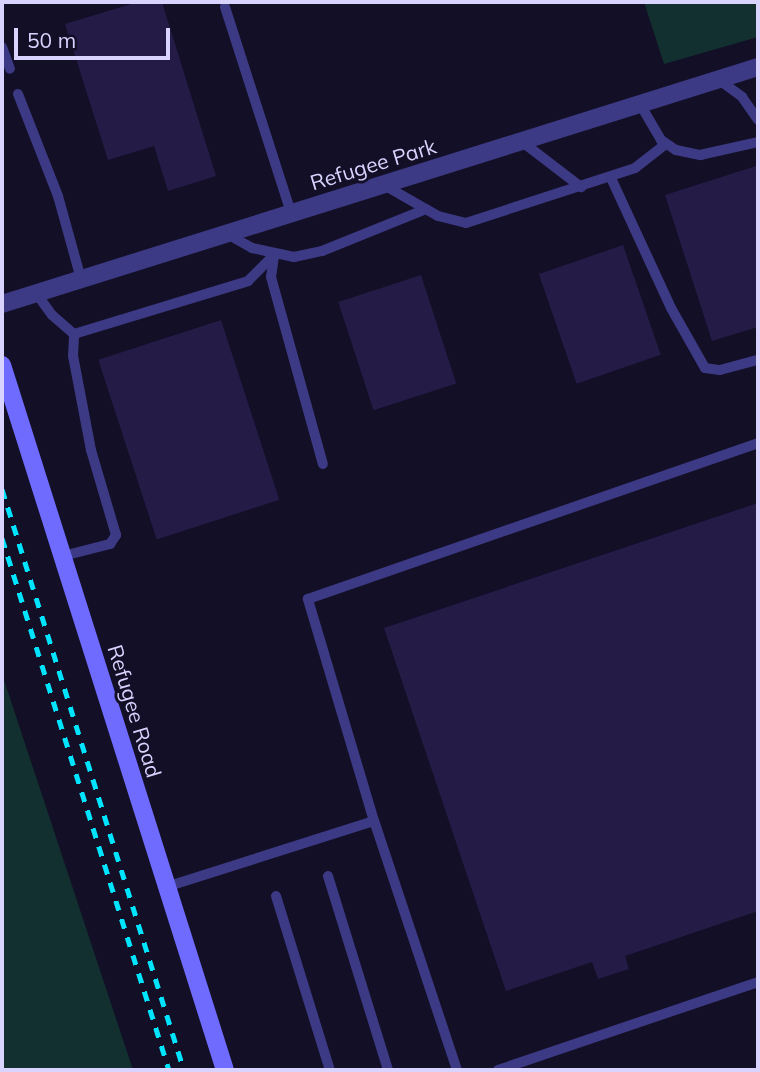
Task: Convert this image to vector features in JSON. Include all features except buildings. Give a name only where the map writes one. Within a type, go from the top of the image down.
[{"type":"main road","name":"Refugee Road","points":[[2,365],[225,1070]]},
{"type":"street","name":"Refugee Park","points":[[2,304],[758,67]]},
{"type":"lane","points":[[225,7],[291,213]]},
{"type":"lane","points":[[2,47],[10,69]]},
{"type":"lane","points":[[719,80],[742,97],[758,120]]},
{"type":"lane","points":[[18,94],[58,196],[81,279]]},
{"type":"lane","points":[[640,104],[666,144],[699,155],[758,142]]},
{"type":"lane","points":[[521,141],[582,187]]},
{"type":"lane","points":[[384,184],[426,209],[466,223],[611,178],[650,161],[666,144]]},
{"type":"lane","points":[[611,178],[671,309],[705,368],[720,370],[758,360]]},
{"type":"lane","points":[[226,233],[274,255],[322,251],[426,209]]},
{"type":"lane","points":[[74,334],[248,281],[274,255]]},
{"type":"lane","points":[[274,255],[271,277],[323,464]]},
{"type":"lane","points":[[36,293],[52,315],[74,334]]},
{"type":"lane","points":[[63,556],[110,544],[116,535],[90,450],[73,356],[74,334]]},
{"type":"lane","points":[[457,1070],[374,821],[308,598],[758,443]]},
{"type":"lane","points":[[166,887],[374,821]]},
{"type":"lane","points":[[328,876],[388,1070]]},
{"type":"lane","points":[[276,896],[330,1070]]},
{"type":"lane","points":[[498,1070],[758,982]]},
{"type":"green space","points":[[644,2],[758,2],[758,37],[664,64]]},
{"type":"green space","points":[[2,674],[133,1070],[2,1070]]},
{"type":"railway","points":[[2,489],[184,1070]]},
{"type":"railway","points":[[2,538],[169,1070]]}]
